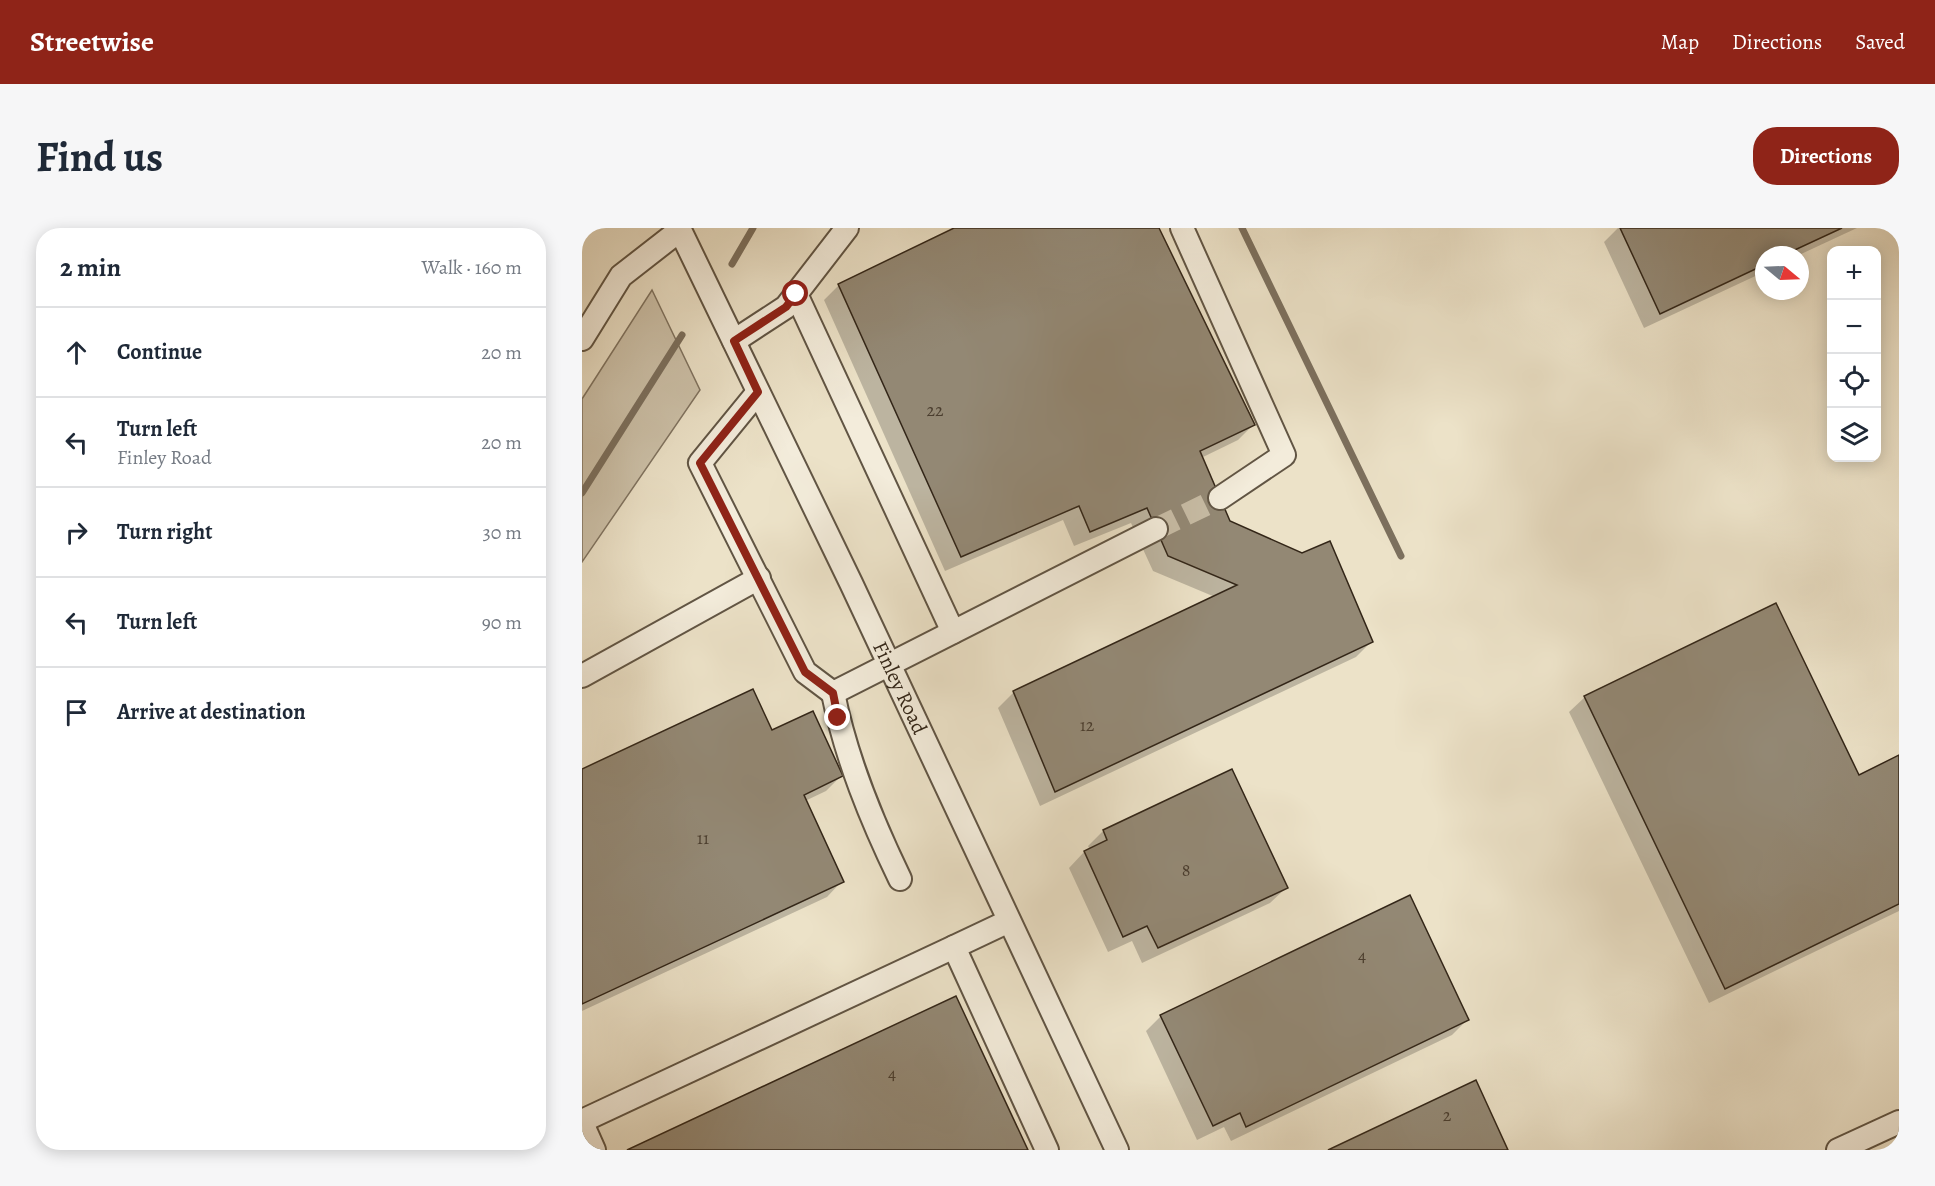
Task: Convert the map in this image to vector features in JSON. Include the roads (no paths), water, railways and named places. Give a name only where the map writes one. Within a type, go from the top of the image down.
[{"type":"street","points":[[734,341],[786,307],[847,228]]},
{"type":"street","points":[[1182,228],[1284,455],[1220,498]]},
{"type":"street","points":[[582,339],[588,316],[621,276],[679,229]]},
{"type":"street","name":"Finley Road","points":[[679,229],[889,664],[1117,1150]]},
{"type":"street","points":[[796,294],[953,632]]},
{"type":"street","points":[[758,392],[700,463],[805,672],[833,693],[838,718],[870,817],[900,879]]},
{"type":"street","points":[[833,693],[1156,529]]},
{"type":"street","points":[[582,676],[759,578]]},
{"type":"street","points":[[594,1150],[582,1122],[1009,921]]},
{"type":"street","points":[[954,947],[1047,1150]]},
{"type":"street","points":[[1838,1150],[1899,1122]]},
{"type":"waterway","points":[[732,264],[753,228]]},
{"type":"waterway","points":[[1242,228],[1401,556]]},
{"type":"waterway","points":[[582,493],[682,335]]},
{"type":"tunnel","points":[[1156,529],[1220,498]]}]
